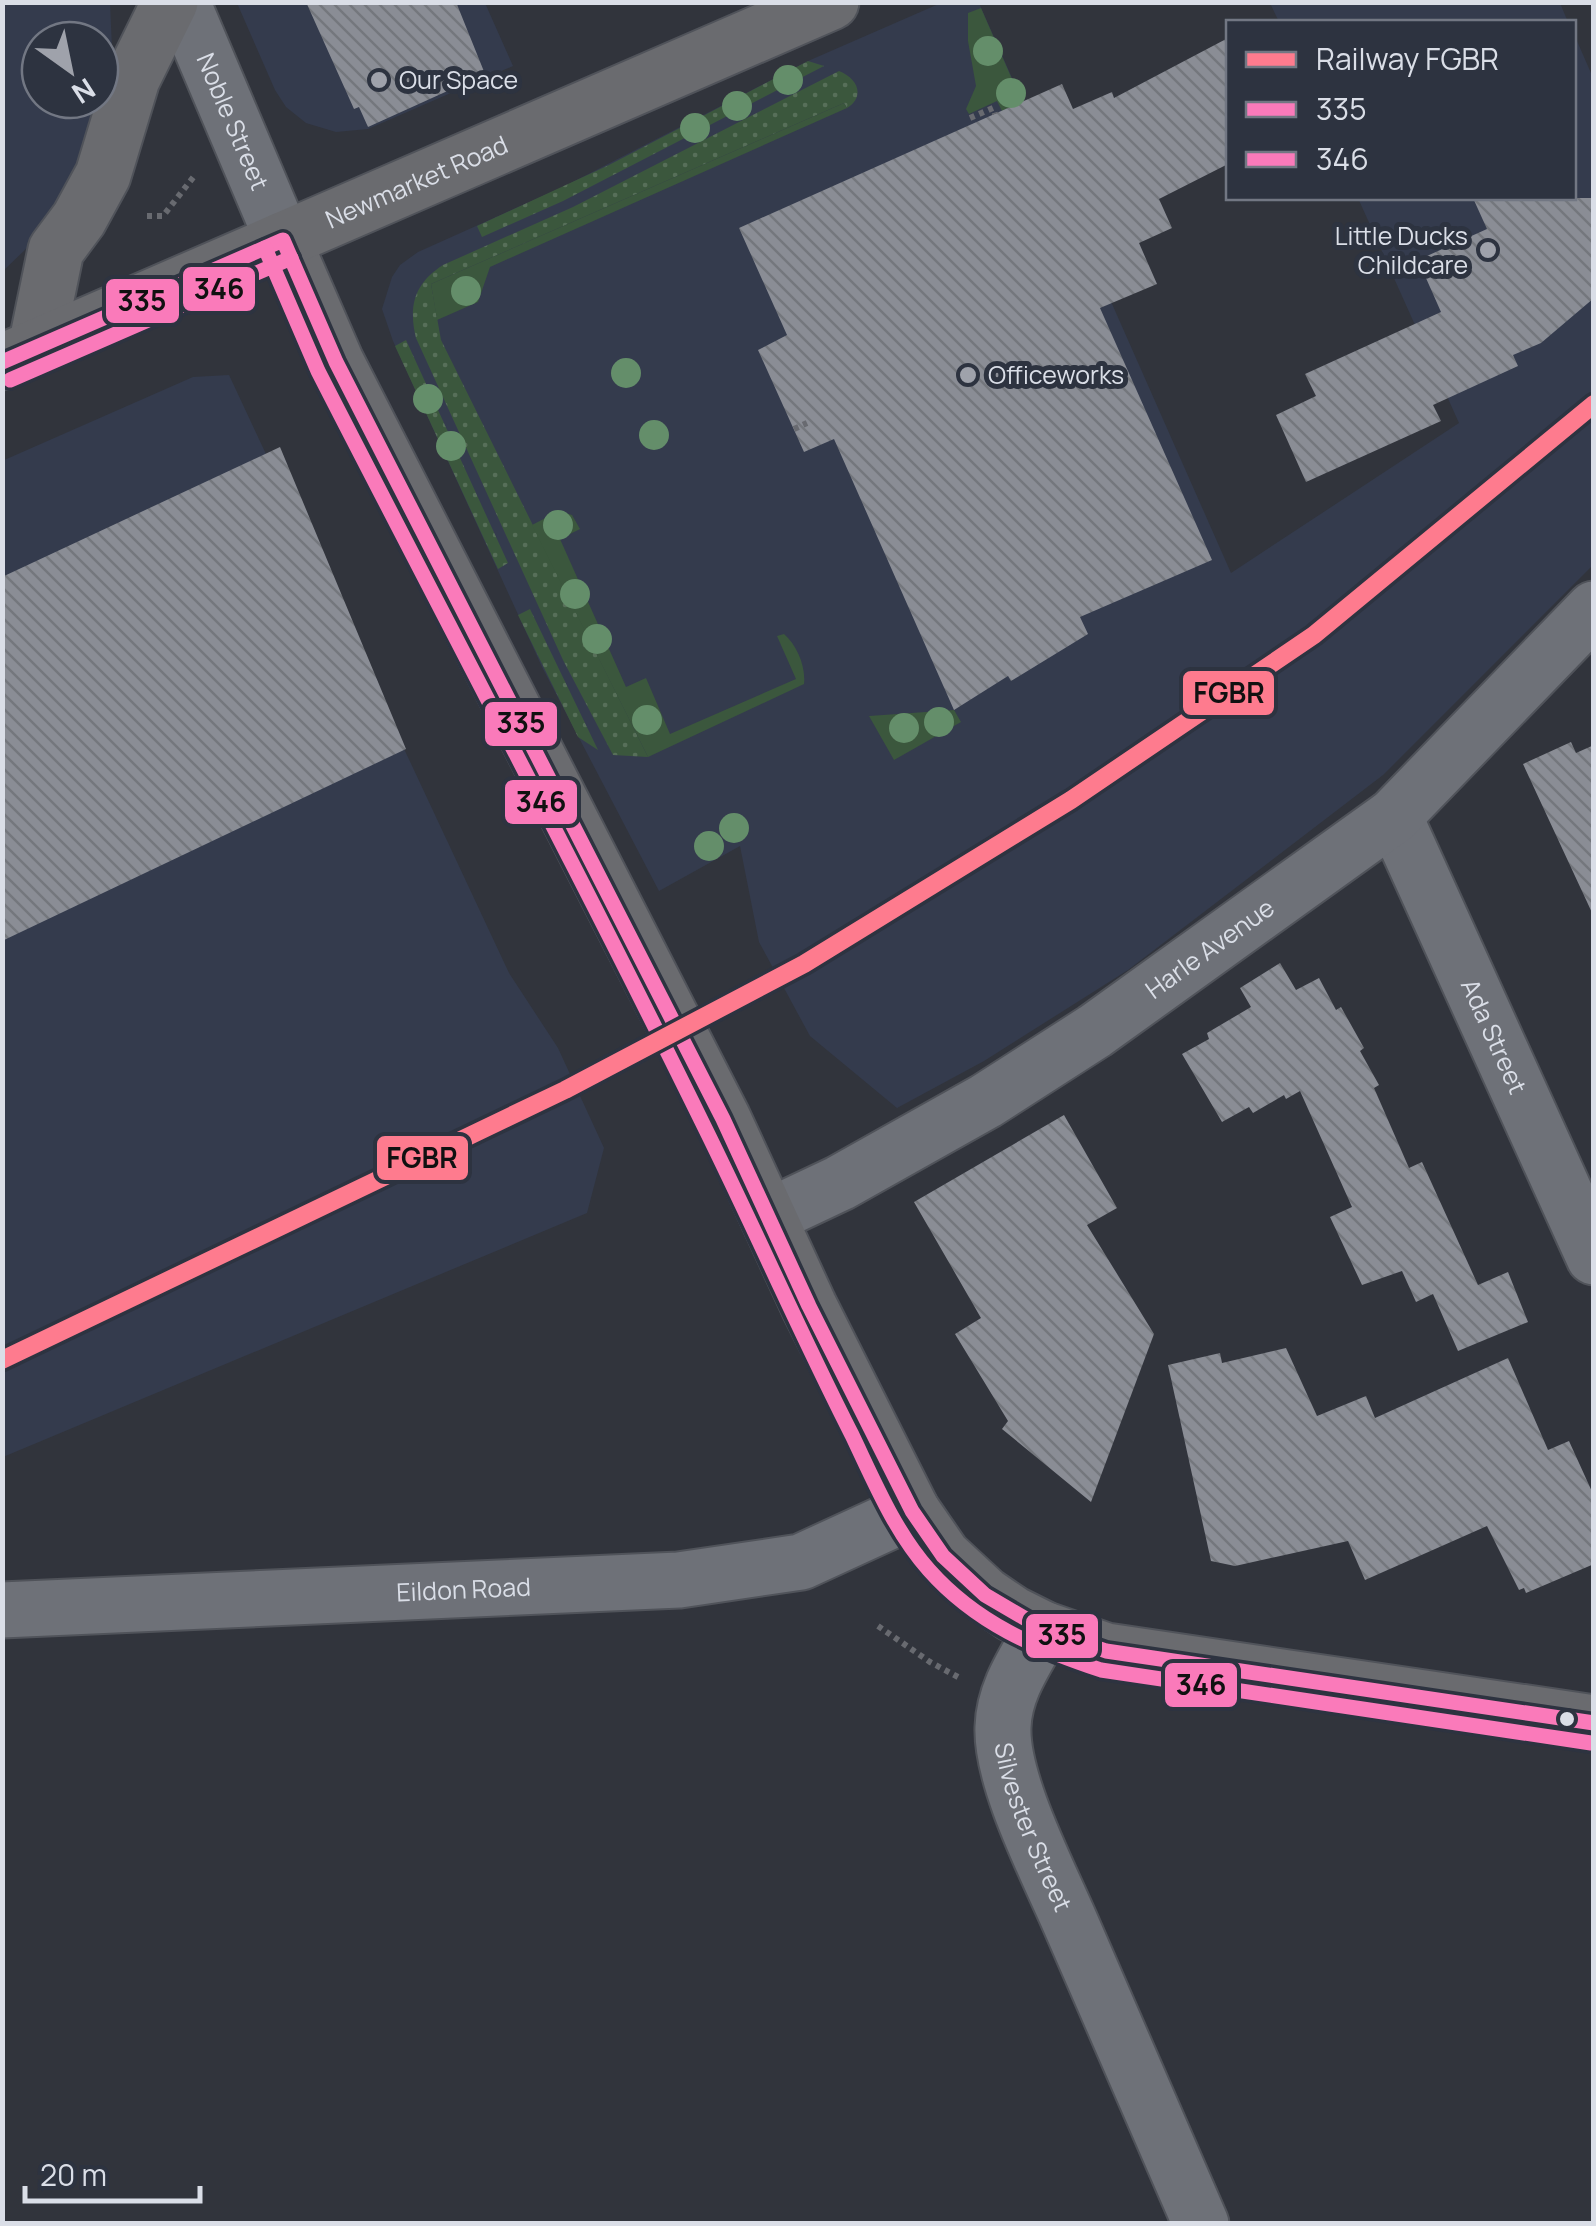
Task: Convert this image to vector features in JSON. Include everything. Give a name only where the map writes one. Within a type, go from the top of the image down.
[{"type":"main road","points":[[19,354],[56,250],[103,175],[132,80],[170,2]]},
{"type":"main road","name":"Newmarket Road","points":[[19,354],[831,2]]},
{"type":"main road","points":[[283,240],[336,362],[654,980],[816,1322],[912,1510],[943,1556],[1013,1614],[1076,1643],[1144,1658],[1594,1723]]},
{"type":"street","name":"Noble Street","points":[[182,2],[283,240]]},
{"type":"street","name":"Harle Avenue","points":[[768,1216],[840,1183],[986,1101],[1095,1031],[1394,816],[1594,609]]},
{"type":"street","name":"Ada Street","points":[[1394,816],[1594,1257]]},
{"type":"street","name":"Eildon Road","points":[[2,1610],[679,1580],[801,1562],[912,1510]]},
{"type":"street","name":"Silvester Street","points":[[1043,1629],[1008,1697],[1003,1728],[1015,1790],[1201,2224]]},
{"type":"path","points":[[970,118],[992,108],[995,114]]},
{"type":"path","points":[[129,215],[163,216],[198,170]]},
{"type":"path","points":[[794,429],[807,422]]},
{"type":"path","points":[[878,1626],[930,1662],[972,1684]]},
{"type":"shaded area","points":[[3,3],[110,3],[111,20],[20,20],[20,120],[100,120],[92,148],[29,246],[3,271]]},
{"type":"shaded area","points":[[237,3],[485,3],[513,66],[368,129],[336,132],[306,123],[286,107]]},
{"type":"shaded area","points":[[941,3],[979,3],[1231,573],[1459,423],[1359,200],[1576,200],[1576,39],[1594,80],[1593,565],[1383,775],[1128,970],[984,1061],[897,1108],[810,1036],[759,942],[740,846],[659,891],[542,667],[393,341],[382,309],[392,277],[400,265],[418,252],[565,186],[808,61]]},
{"type":"shaded area","points":[[1270,3],[1560,3],[1567,20],[1278,20]]},
{"type":"shaded area","points":[[229,375],[509,973],[558,1048],[604,1148],[587,1213],[3,1457],[2,461],[193,377]]},
{"type":"green space","points":[[981,8],[1022,102],[1002,111],[997,101],[969,114],[966,109],[976,86],[968,41],[968,13]]},
{"type":"green space","points":[[808,61],[824,66],[563,201],[482,237],[477,226],[609,165]]},
{"type":"green space","points":[[839,71],[851,78],[857,88],[856,98],[847,108],[844,103],[431,284],[441,340],[648,757],[613,755],[563,660],[416,338],[416,296],[426,279],[443,265],[573,207]]},
{"type":"green space","points":[[844,103],[847,108],[490,267],[478,302],[437,320],[431,284]]},
{"type":"green space","points":[[406,340],[508,563],[498,569],[395,346]]},
{"type":"green space","points":[[559,511],[572,515],[580,529],[560,539],[626,687],[646,678],[670,734],[796,679],[777,636],[784,634],[797,650],[804,684],[648,757],[532,525]]},
{"type":"green space","points":[[530,609],[598,750],[578,737],[518,615]]},
{"type":"green space","points":[[954,710],[961,722],[894,760],[869,716]]},
{"type":"building","name":"Our Space","points":[[306,2],[456,2],[485,74],[368,127],[359,107],[354,109]]},
{"type":"building","name":"Officeworks","points":[[1226,39],[1226,165],[1159,199],[1172,228],[1139,243],[1157,284],[1100,308],[1212,560],[1080,617],[1088,634],[954,710],[834,439],[804,452],[758,350],[787,335],[739,228],[1062,84],[1073,109],[1112,92],[1114,98]]},
{"type":"building","name":"Little Ducks Childcare","points":[[1594,198],[1594,298],[1541,343],[1513,355],[1518,366],[1433,405],[1441,421],[1306,482],[1276,415],[1316,396],[1305,374],[1441,312],[1418,260],[1487,229],[1474,200]]},
{"type":"building","points":[[280,447],[406,749],[2,941],[2,577]]},
{"type":"building","points":[[1571,742],[1576,753],[1594,745],[1594,917],[1523,764]]},
{"type":"building","points":[[1280,963],[1296,990],[1319,978],[1336,1010],[1341,1007],[1364,1048],[1360,1051],[1379,1085],[1374,1088],[1409,1168],[1422,1162],[1478,1285],[1508,1272],[1528,1322],[1458,1351],[1433,1294],[1416,1302],[1402,1271],[1362,1285],[1330,1217],[1352,1207],[1300,1091],[1286,1099],[1284,1095],[1253,1113],[1249,1107],[1222,1122],[1182,1054],[1209,1039],[1207,1033],[1251,1007],[1240,988]]},
{"type":"building","points":[[1064,1115],[1117,1208],[1087,1225],[1154,1334],[1091,1502],[1002,1429],[1008,1421],[955,1334],[981,1318],[914,1202]]},
{"type":"building","points":[[1286,1348],[1317,1416],[1366,1396],[1375,1418],[1508,1358],[1548,1450],[1569,1441],[1594,1496],[1594,1564],[1526,1593],[1524,1588],[1519,1590],[1487,1526],[1365,1580],[1348,1541],[1235,1566],[1211,1561],[1168,1365],[1220,1353],[1222,1363]]},
{"type":"rail line","name":"FGBR","points":[[2,1360],[565,1090],[804,964],[1071,800],[1314,635],[1594,404]]},
{"type":"transit line","name":"335","points":[[283,240],[336,362],[723,1119],[809,1306],[912,1511],[943,1556],[985,1595],[1043,1629],[1106,1651],[1594,1723]]},
{"type":"transit line","name":"335","points":[[2,362],[283,240]]},
{"type":"transit line","name":"346","points":[[265,248],[318,371],[657,1031],[877,1488],[895,1523],[929,1570],[966,1605],[1008,1632],[1101,1670],[1591,1743]]},
{"type":"transit line","name":"346","points":[[10,380],[291,258]]},
{"type":"place","name":"Our Space","points":[[379,80]]},
{"type":"place","name":"Little Ducks Childcare","points":[[1488,250]]},
{"type":"place","name":"Officeworks","points":[[968,375]]}]
